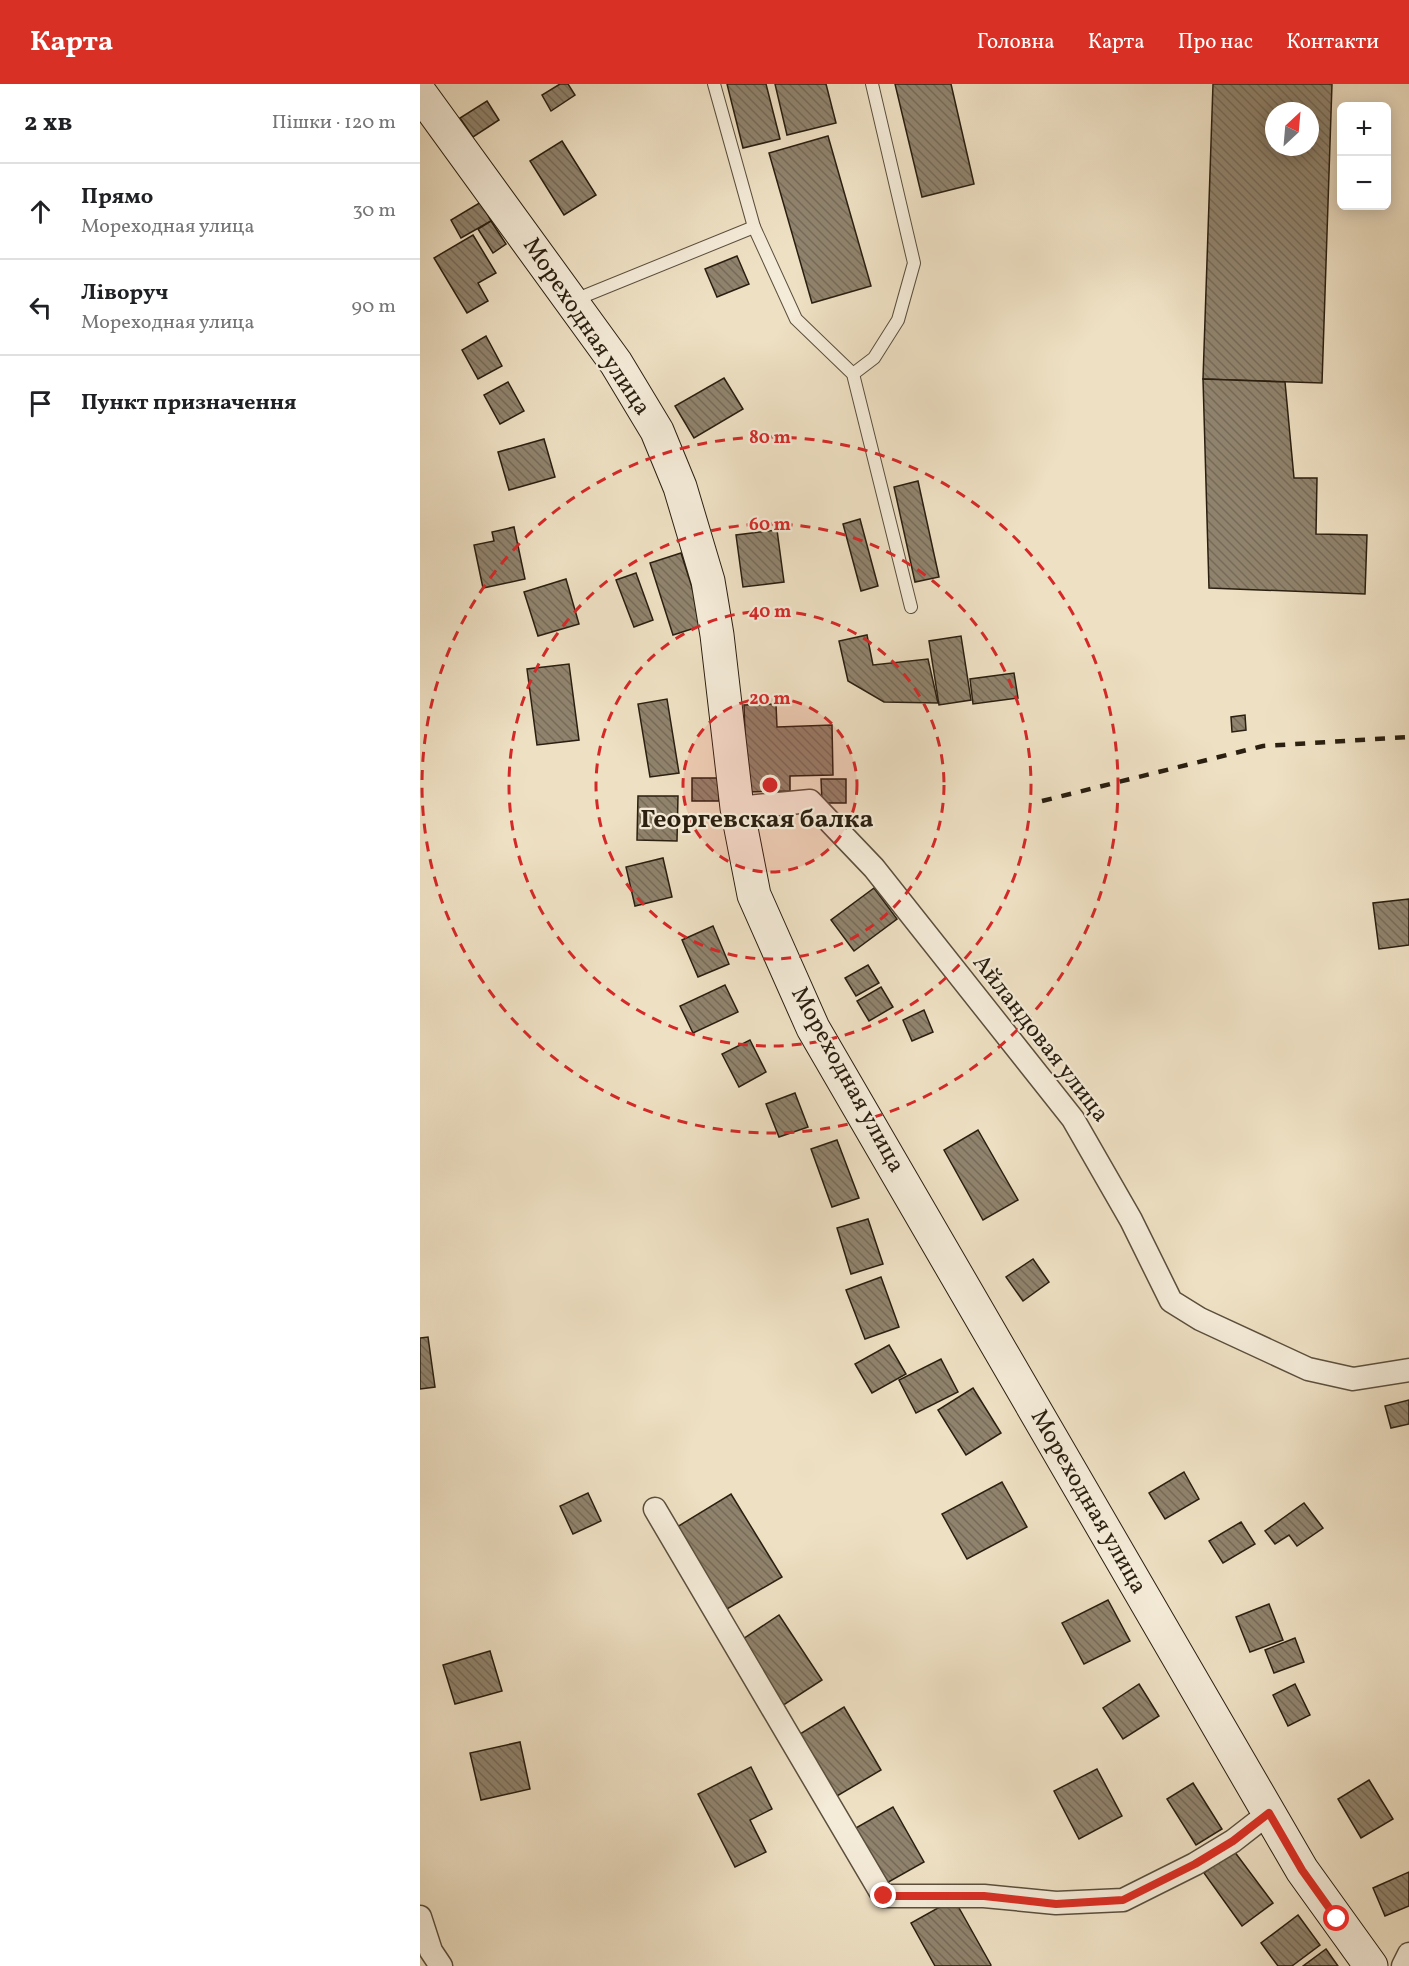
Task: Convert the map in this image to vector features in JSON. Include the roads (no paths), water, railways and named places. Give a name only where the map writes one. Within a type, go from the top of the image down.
[{"type":"street","name":"Мореходная улица","points":[[420,93],[616,363],[651,422],[680,487],[708,581],[717,635],[737,808],[754,896],[813,1028],[1302,1870],[1371,1966]]},
{"type":"street","name":"Айландовая улица","points":[[737,808],[810,801],[874,868],[1073,1119],[1131,1220],[1172,1301],[1200,1318],[1308,1369],[1353,1379],[1409,1370]]},
{"type":"street","points":[[655,1509],[884,1896],[984,1896],[1056,1904],[1123,1900],[1195,1864],[1233,1841],[1269,1813]]},
{"type":"street","points":[[420,1917],[431,1951],[441,1966]]},
{"type":"street","points":[[1403,1966],[1409,1954]]},
{"type":"lane","points":[[714,84],[754,228],[796,319],[853,374],[911,607]]},
{"type":"lane","points":[[853,374],[874,358],[898,320],[914,262],[872,84]]},
{"type":"lane","points":[[571,301],[754,228]]},
{"type":"railway","points":[[1042,801],[1263,746],[1409,737]]},
{"type":"district","name":"Георгевская балка","points":[[757,820]]}]
